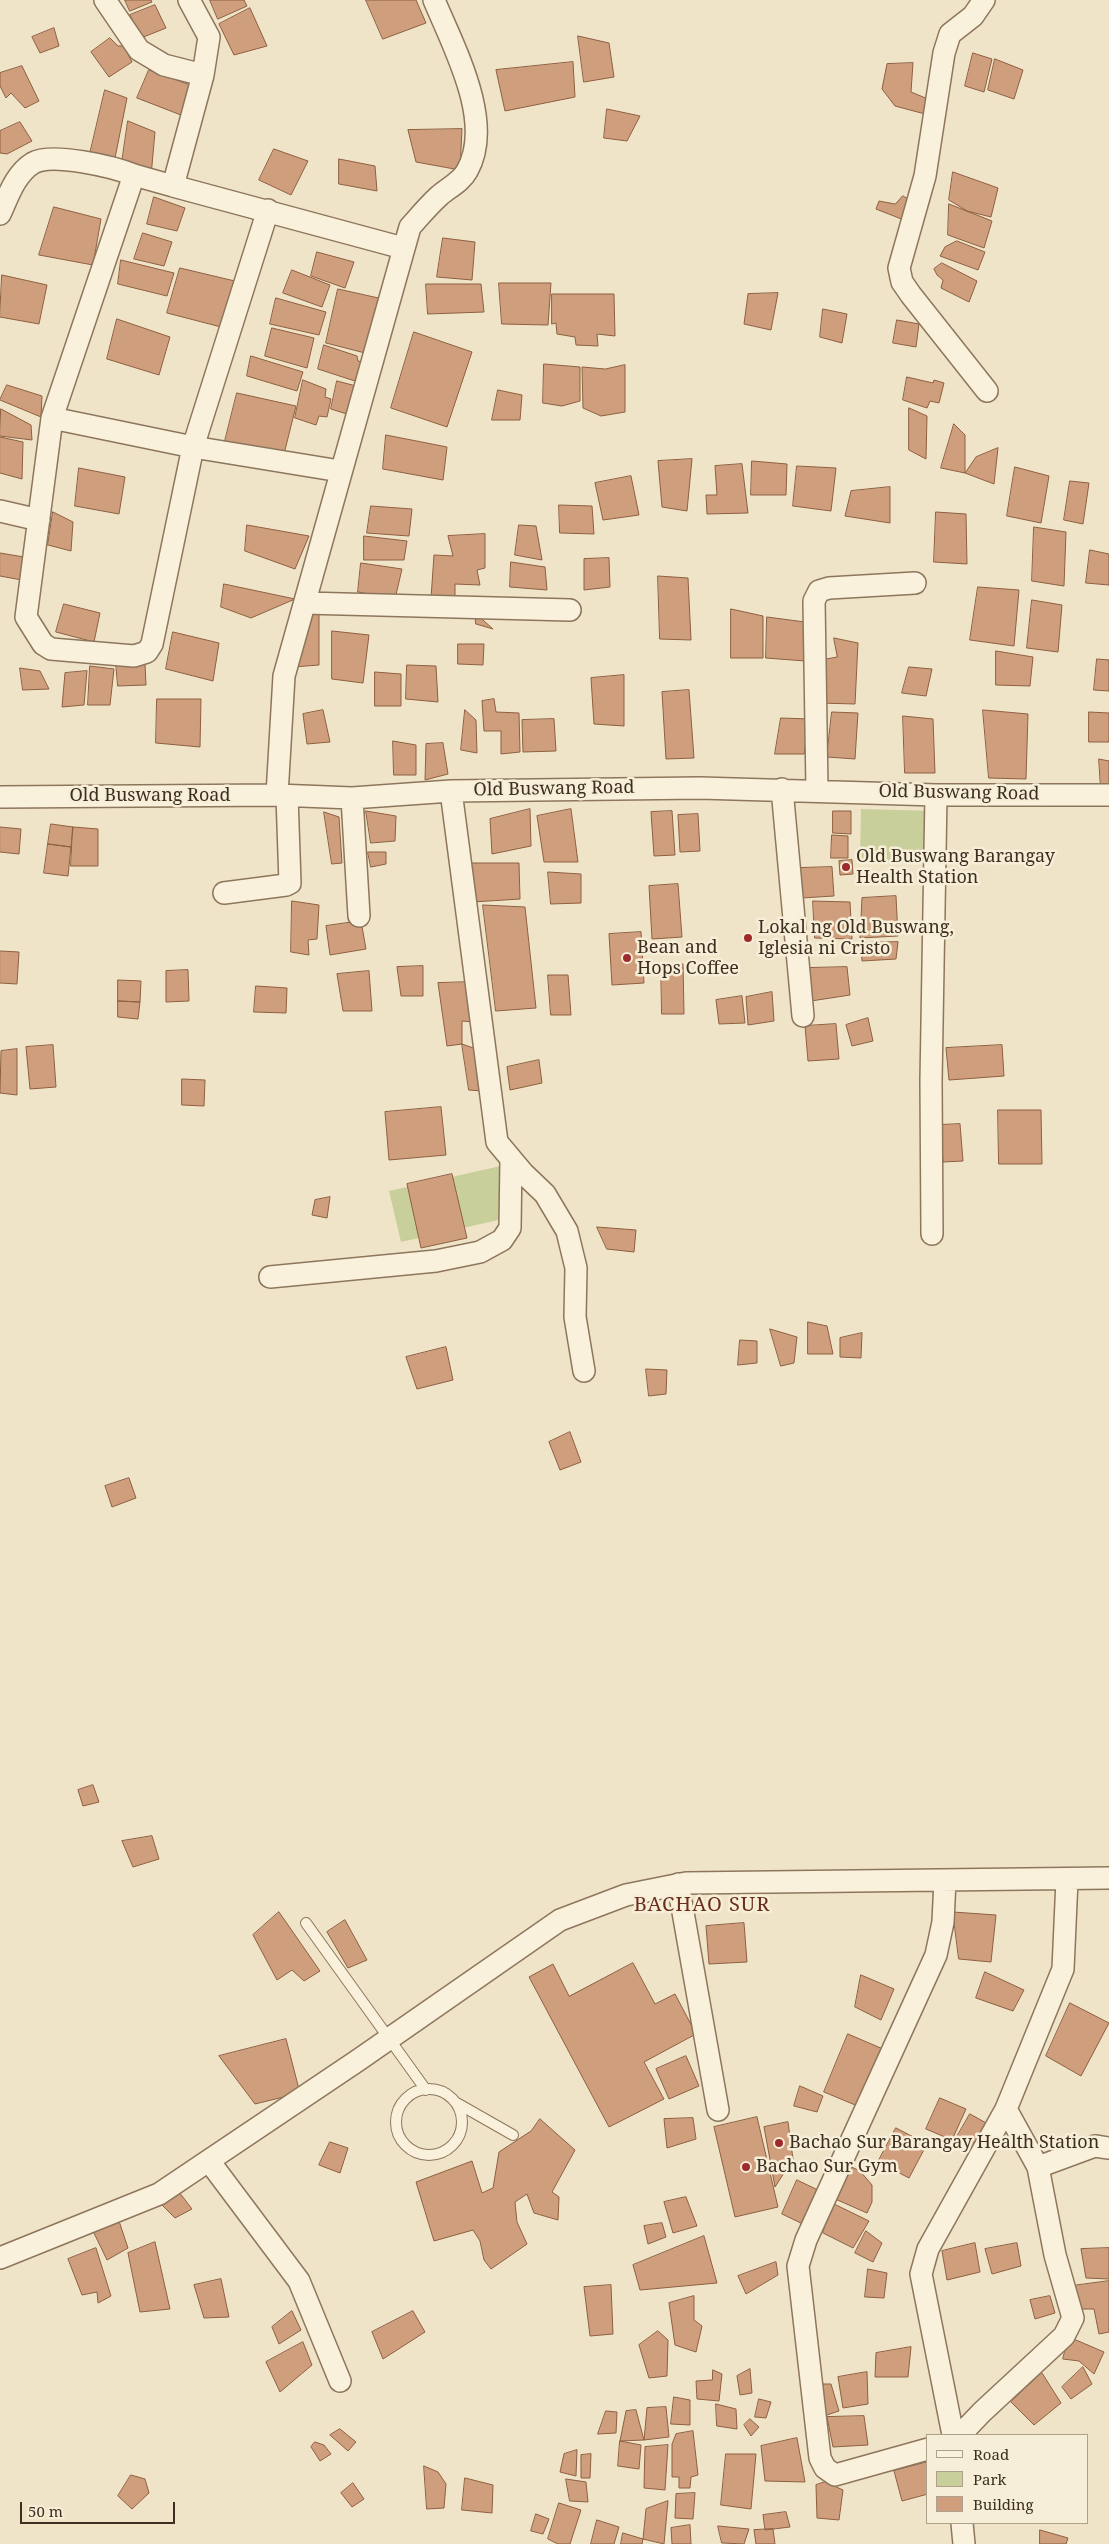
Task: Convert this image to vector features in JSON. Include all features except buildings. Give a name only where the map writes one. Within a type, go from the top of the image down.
[{"type":"street","points":[[105,0],[140,50],[164,65],[203,75]]},
{"type":"street","points":[[173,186],[203,75],[209,37],[189,0]]},
{"type":"street","points":[[224,893],[286,886],[290,883],[282,795],[284,676],[410,227],[439,196],[466,173],[473,158],[476,132],[470,88],[434,0]]},
{"type":"street","points":[[984,0],[973,16],[950,34],[944,53],[925,176],[900,268],[902,282],[911,295],[987,391]]},
{"type":"street","points":[[0,214],[15,182],[33,164],[45,159],[114,166],[134,175],[403,248]]},
{"type":"street","points":[[134,175],[52,418],[26,617],[43,644],[51,648],[134,656],[146,652],[152,644],[193,447],[268,210]]},
{"type":"street","points":[[52,418],[193,447],[340,471]]},
{"type":"street","points":[[0,511],[39,520]]},
{"type":"street","points":[[817,790],[814,601],[819,591],[829,588],[915,583]]},
{"type":"street","points":[[305,603],[570,610]]},
{"type":"street","name":"Old Buswang Road","points":[[0,797],[282,795],[352,798],[450,790],[700,788],[936,795],[1109,795]]},
{"type":"street","points":[[782,789],[803,1016]]},
{"type":"street","points":[[450,790],[497,1142],[510,1159],[545,1194],[567,1231],[576,1268],[575,1317],[584,1371]]},
{"type":"street","points":[[932,1234],[931,1081],[936,795]]},
{"type":"street","points":[[352,798],[359,916]]},
{"type":"street","points":[[270,1277],[436,1261],[480,1252],[502,1240],[510,1228],[510,1159]]},
{"type":"street","points":[[0,2258],[159,2194],[560,1920],[626,1895],[678,1884],[1109,1878]]},
{"type":"street","points":[[926,2450],[835,2476],[825,2468],[820,2458],[798,2266],[806,2240],[936,1955],[943,1922],[945,1880]]},
{"type":"street","points":[[953,2434],[920,2274],[928,2249],[1006,2109],[1063,1969],[1067,1880]]},
{"type":"street","points":[[678,1884],[718,2110]]},
{"type":"street","points":[[961,2434],[1064,2336],[1073,2318],[1055,2255],[1038,2167],[1006,2109]]},
{"type":"street","points":[[1038,2167],[1094,2146],[1109,2148]]},
{"type":"street","points":[[209,2161],[298,2281],[340,2381]]},
{"type":"street","points":[[962,2524],[964,2544]]},
{"type":"lane","points":[[306,1923],[426,2090]]},
{"type":"lane","points":[[454,2101],[462,2121],[461,2132],[456,2142],[448,2150],[438,2154],[416,2153],[407,2147],[400,2138],[396,2116],[406,2098],[415,2092],[426,2090],[446,2094],[454,2101],[513,2135]]},
{"type":"green space","points":[[861,809],[939,811],[939,862],[860,860]]},
{"type":"green space","points":[[505,1165],[516,1216],[401,1242],[389,1191]]},
{"type":"place","name":"Old Buswang Barangay Health Station","points":[[846,867]]},
{"type":"place","name":"Lokal ng Old Buswang, Iglesia ni Cristo","points":[[748,938]]},
{"type":"place","name":"Bean and Hops Coffee","points":[[627,958]]},
{"type":"place","name":"Bachao Sur Barangay Health Station","points":[[779,2143]]},
{"type":"place","name":"Bachao Sur Gym","points":[[746,2167]]},
{"type":"district","name":"BACHAO SUR","points":[[702,1905]]}]
